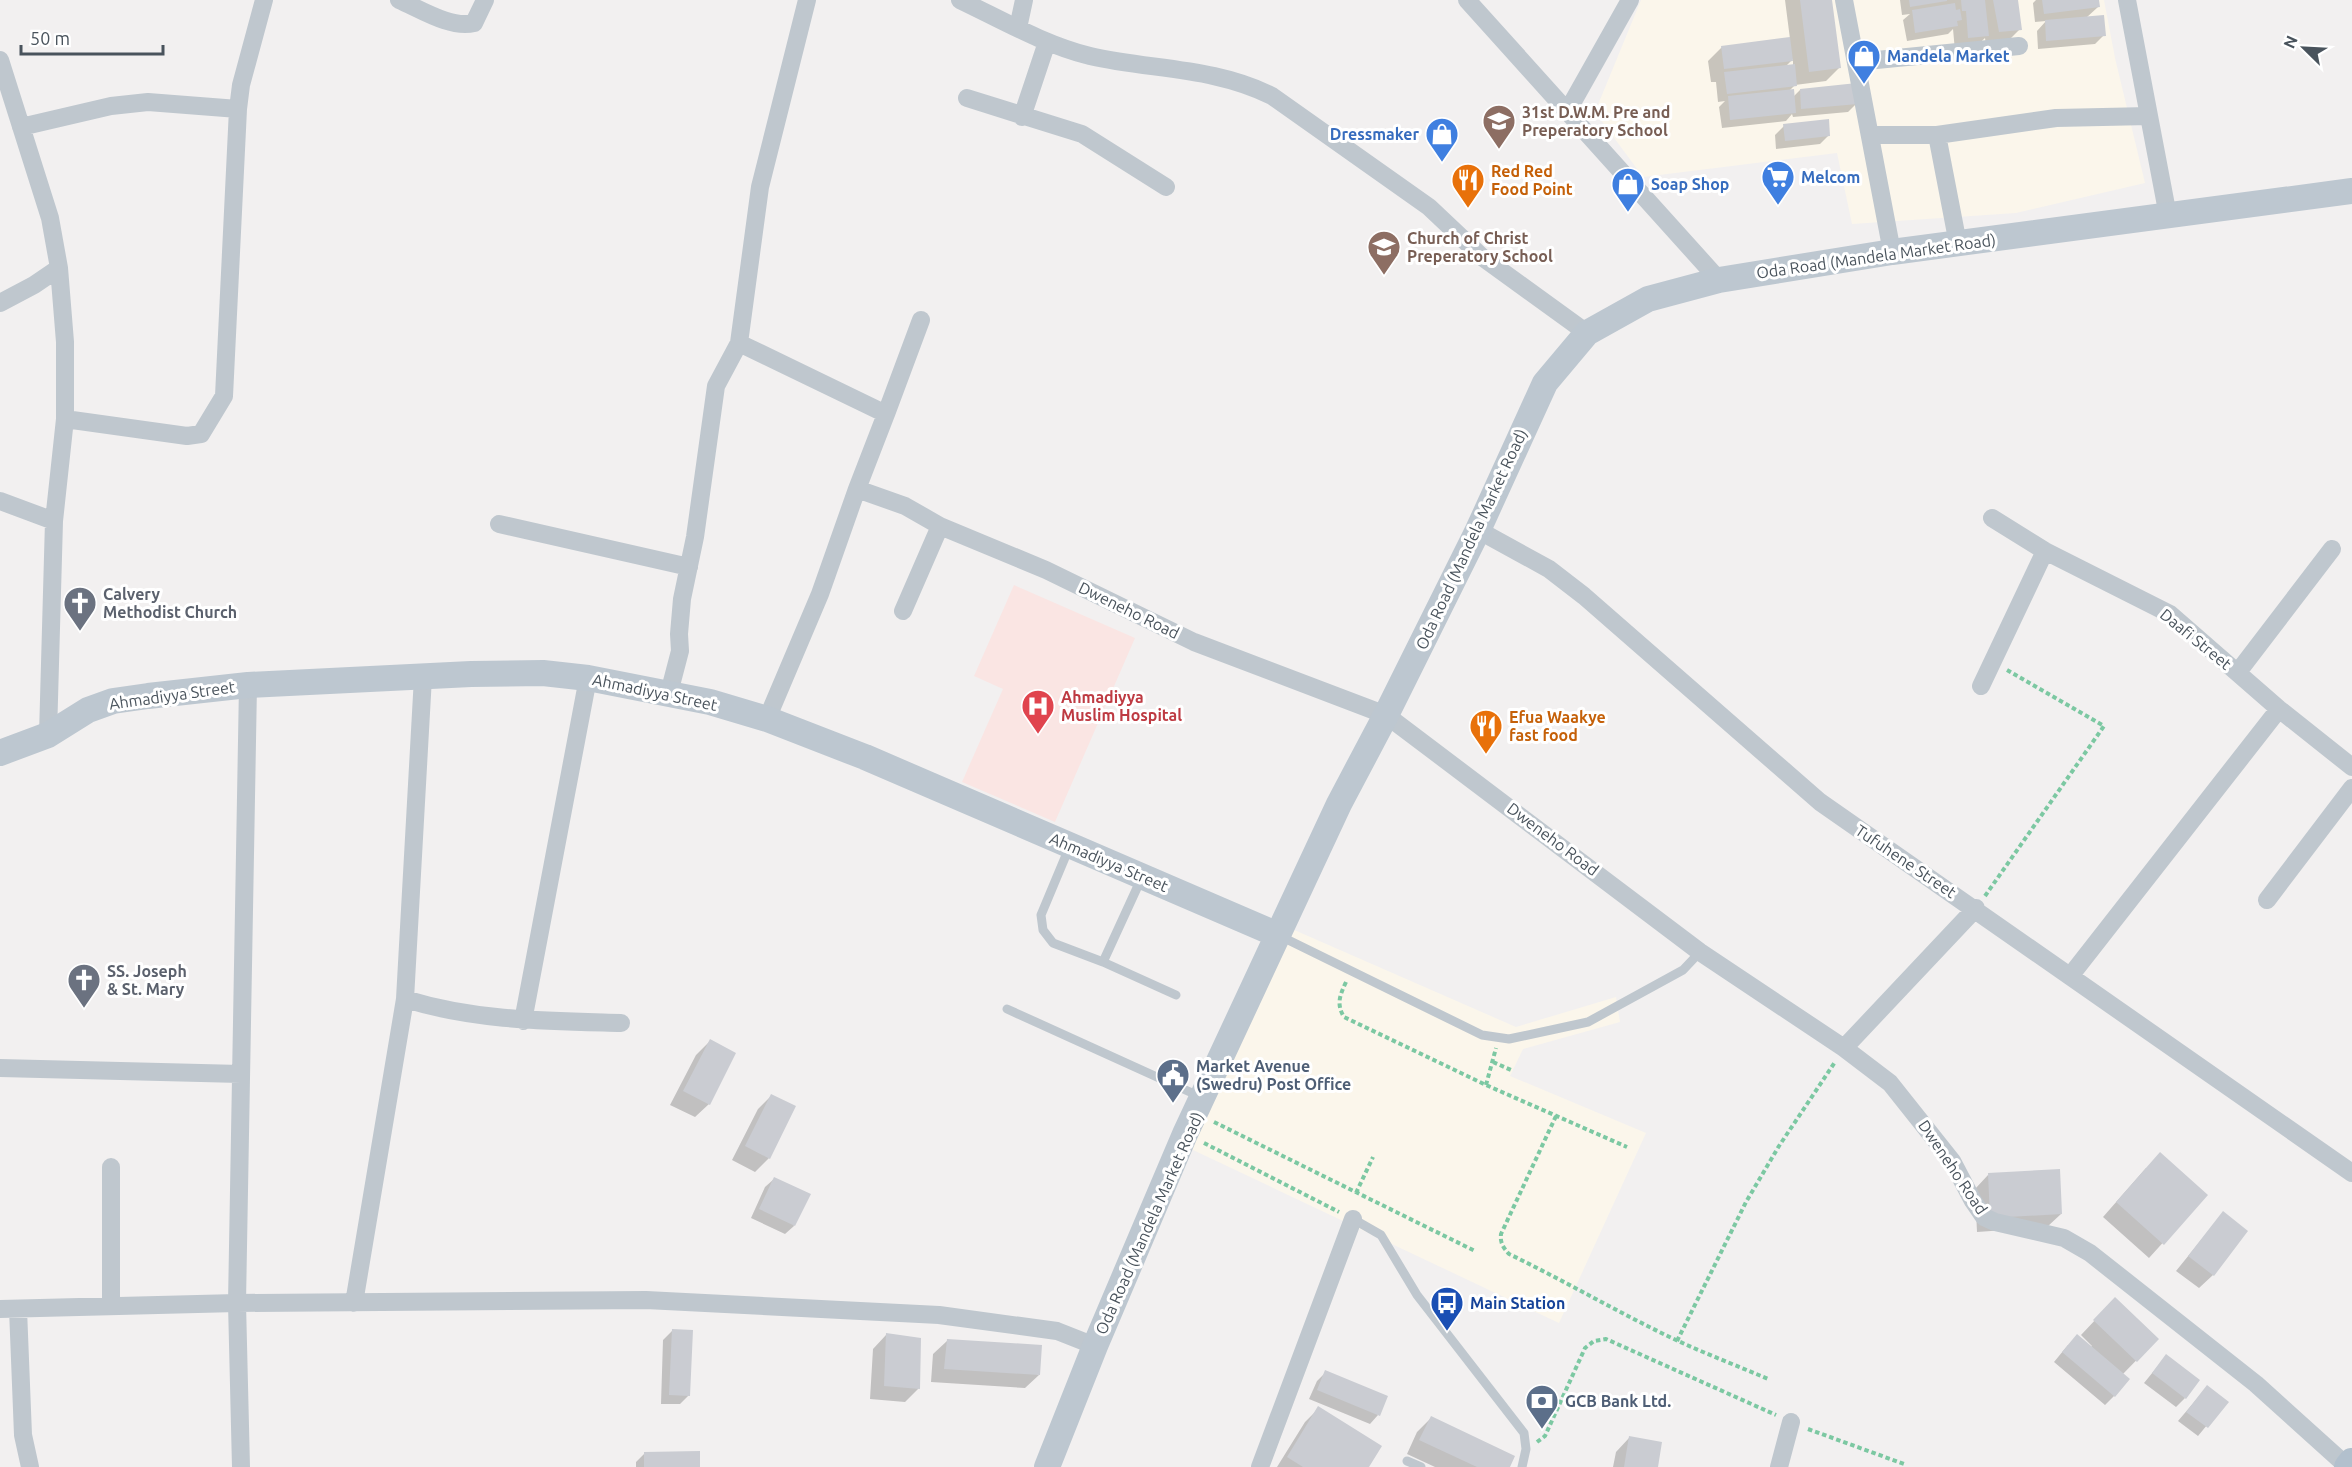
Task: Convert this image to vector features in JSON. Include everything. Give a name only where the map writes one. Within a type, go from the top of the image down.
[{"type":"main road","points":[[2348,1467],[2352,1462]]},
{"type":"street","points":[[65,419],[187,436],[201,434],[224,396],[237,109],[241,85],[264,0]]},
{"type":"street","points":[[399,0],[467,25],[474,23],[485,0]]},
{"type":"street","points":[[669,693],[679,659],[682,599],[689,567],[716,386],[739,343],[760,187],[807,0]]},
{"type":"street","points":[[960,0],[1047,42],[1089,56],[1209,74],[1248,84],[1272,96],[1429,207],[1482,257],[1587,333]]},
{"type":"street","points":[[1018,28],[1024,0]]},
{"type":"street","points":[[1467,0],[1719,280]]},
{"type":"street","points":[[1568,112],[1630,0]]},
{"type":"street","points":[[1844,0],[1892,252]]},
{"type":"street","points":[[2127,0],[2168,216]]},
{"type":"street","points":[[1022,117],[1047,42]]},
{"type":"street","points":[[1856,62],[2019,46]]},
{"type":"street","points":[[0,60],[12,117],[50,218],[59,268],[65,342],[65,419],[54,521],[48,735]]},
{"type":"street","points":[[967,98],[1082,134],[1166,187]]},
{"type":"street","points":[[12,117],[148,102],[237,109]]},
{"type":"street","points":[[1870,135],[1937,135],[2056,118],[2150,116]]},
{"type":"street","points":[[1937,135],[1958,244]]},
{"type":"street","name":"Oda Road (Mandela Market Road)","points":[[1047,1467],[1095,1346],[1195,1115],[1339,804],[1478,530],[1545,383],[1587,333],[1648,299],[1719,280],[1892,252],[2352,191]]},
{"type":"street","points":[[0,303],[34,285],[59,268]]},
{"type":"street","points":[[767,719],[820,594],[921,320]]},
{"type":"street","points":[[739,343],[886,414]]},
{"type":"street","name":"Dweneho Road","points":[[857,489],[905,506],[940,526],[1046,570],[1194,642],[1386,715],[1700,952],[1844,1048],[1890,1083],[1953,1161],[1984,1217],[1995,1222],[2064,1238],[2090,1253],[2256,1384],[2348,1467]]},
{"type":"street","points":[[0,501],[54,521]]},
{"type":"street","name":"Daafi Street","points":[[1992,518],[2045,551],[2170,614],[2279,709],[2352,767]]},
{"type":"street","points":[[499,524],[689,567]]},
{"type":"street","points":[[903,611],[940,526]]},
{"type":"street","name":"Tufuhene Street","points":[[1478,530],[1549,569],[1576,589],[1659,659],[1721,718],[1820,802],[1976,908],[2352,1173]]},
{"type":"street","points":[[2238,672],[2332,549]]},
{"type":"street","points":[[1981,686],[2045,551]]},
{"type":"street","name":"Ahmadiyya Street","points":[[0,753],[48,735],[88,710],[113,701],[248,685],[543,673],[588,678],[669,693],[767,719],[865,757],[1278,935]]},
{"type":"street","points":[[354,1303],[405,999],[423,677]]},
{"type":"street","points":[[523,1021],[588,678]]},
{"type":"street","points":[[241,1467],[237,1304],[248,685]]},
{"type":"street","points":[[2070,975],[2279,709]]},
{"type":"street","points":[[2266,900],[2352,788]]},
{"type":"street","points":[[1844,1048],[1976,908]]},
{"type":"street","points":[[405,999],[435,1009],[523,1021],[621,1023]]},
{"type":"street","points":[[0,1068],[241,1074]]},
{"type":"street","points":[[111,1167],[111,1306]]},
{"type":"street","points":[[1260,1467],[1353,1219]]},
{"type":"street","points":[[30,1467],[23,1436],[9,1309],[646,1300],[939,1315],[1057,1331],[1095,1346]]},
{"type":"street","points":[[1779,1467],[1791,1422]]},
{"type":"lane","points":[[1070,846],[1041,915],[1042,930],[1053,943],[1176,995]]},
{"type":"lane","points":[[1102,962],[1142,877]]},
{"type":"lane","points":[[1278,935],[1482,1035],[1509,1039],[1588,1022],[1683,970],[1700,952]]},
{"type":"lane","points":[[1007,1009],[1195,1115]]},
{"type":"lane","points":[[1353,1219],[1381,1235],[1417,1295],[1524,1433],[1526,1449],[1522,1467]]},
{"type":"lane","points":[[1407,1461],[1421,1467]]},
{"type":"path","points":[[1976,908],[2104,726],[1992,661]]},
{"type":"path","points":[[1351,970],[1340,996],[1339,1008],[1344,1017],[1486,1085],[1627,1147]]},
{"type":"path","points":[[1486,1085],[1498,1038]]},
{"type":"path","points":[[1677,1341],[1746,1202],[1779,1146],[1844,1048]]},
{"type":"path","points":[[1493,1062],[1510,1070]]},
{"type":"path","points":[[1195,1115],[1475,1251]]},
{"type":"path","points":[[1195,1115],[1353,1219]]},
{"type":"path","points":[[1556,1116],[1501,1234],[1500,1242],[1509,1254],[1677,1341],[1768,1379]]},
{"type":"path","points":[[1356,1193],[1373,1157]]},
{"type":"path","points":[[1526,1449],[1545,1436],[1585,1348],[1594,1341],[1606,1339],[1791,1422],[1904,1464]]},
{"type":"shaded area","name":"Mandela Market","points":[[1641,0],[2104,0],[2115,58],[2145,183],[2016,213],[1852,224],[1837,153],[1643,177],[1595,112]]},
{"type":"shaded area","name":"Ahmadiyya Muslim Hospital","points":[[1014,585],[1135,638],[1055,822],[962,782],[1003,689],[974,676]]},
{"type":"shaded area","points":[[1276,922],[1516,1027],[1616,997],[1620,1022],[1523,1049],[1510,1076],[1646,1133],[1559,1323],[1174,1141]]},
{"type":"building","points":[[1800,0],[1832,0],[1841,68],[1809,72]]},
{"type":"building","points":[[1909,0],[1947,0],[1947,1],[1910,7]]},
{"type":"building","points":[[1961,0],[1985,0],[1989,36],[1968,38],[1966,11],[1962,11]]},
{"type":"building","points":[[1993,0],[2018,0],[2022,30],[1999,32]]},
{"type":"building","points":[[2042,0],[2099,0],[2100,7],[2044,14]]},
{"type":"building","points":[[1955,3],[1956,10],[1960,9],[1962,20],[1957,21],[1958,26],[1915,33],[1912,10]]},
{"type":"building","points":[[2104,15],[2106,36],[2046,41],[2045,20]]},
{"type":"building","points":[[1790,37],[1793,61],[1724,69],[1721,46]]},
{"type":"building","points":[[1795,64],[1797,86],[1727,94],[1724,72]]},
{"type":"building","points":[[1857,83],[1858,104],[1801,109],[1800,89]]},
{"type":"building","points":[[1794,89],[1796,113],[1730,120],[1728,96]]},
{"type":"building","points":[[1829,119],[1830,136],[1785,141],[1783,124]]},
{"type":"building","points":[[710,1039],[736,1053],[710,1105],[683,1091]]},
{"type":"building","points":[[771,1094],[796,1106],[770,1159],[745,1146]]},
{"type":"building","points":[[2160,1152],[2208,1195],[2164,1245],[2116,1202]]},
{"type":"building","points":[[2060,1169],[2062,1214],[1990,1218],[1988,1173]]},
{"type":"building","points":[[774,1177],[811,1194],[795,1226],[759,1209]]},
{"type":"building","points":[[2223,1211],[2248,1231],[2214,1276],[2188,1256]]},
{"type":"building","points":[[2115,1297],[2159,1339],[2137,1362],[2093,1320]]},
{"type":"building","points":[[672,1329],[693,1330],[690,1396],[669,1395]]},
{"type":"building","points":[[886,1333],[921,1338],[920,1389],[884,1386]]},
{"type":"building","points":[[2077,1334],[2130,1379],[2115,1397],[2062,1352]]},
{"type":"building","points":[[947,1339],[1042,1345],[1040,1375],[944,1369]]},
{"type":"building","points":[[2166,1354],[2200,1380],[2186,1399],[2152,1373]]},
{"type":"building","points":[[1325,1370],[1388,1396],[1380,1416],[1317,1390]]},
{"type":"building","points":[[2207,1385],[2229,1402],[2208,1428],[2186,1412]]},
{"type":"building","points":[[1318,1406],[1382,1446],[1369,1467],[1303,1467],[1287,1457]]},
{"type":"building","points":[[1431,1416],[1515,1456],[1510,1467],[1477,1467],[1419,1440]]},
{"type":"building","points":[[1629,1436],[1662,1442],[1658,1467],[1624,1467]]},
{"type":"building","points":[[700,1451],[700,1467],[644,1467],[644,1452]]},
{"type":"place","name":"Mandela Market","points":[[1864,85]]},
{"type":"place","name":"31st D.W.M. Pre and Preperatory School","points":[[1499,150]]},
{"type":"place","name":"Dressmaker","points":[[1442,163]]},
{"type":"place","name":"Melcom","points":[[1778,206]]},
{"type":"place","name":"Red Red Food Point","points":[[1468,209]]},
{"type":"place","name":"Soap Shop","points":[[1628,213]]},
{"type":"place","name":"Church of Christ Preperatory School","points":[[1384,276]]},
{"type":"place","name":"Calvery Methodist Church","points":[[80,632]]},
{"type":"place","name":"Ahmadiyya Muslim Hospital","points":[[1038,735]]},
{"type":"place","name":"Efua Waakye fast food","points":[[1486,755]]},
{"type":"place","name":"SS. Joseph & St. Mary","points":[[84,1009]]},
{"type":"place","name":"Market Avenue (Swedru) Post Office","points":[[1173,1104]]},
{"type":"place","name":"Main Station","points":[[1447,1332]]},
{"type":"place","name":"GCB Bank Ltd.","points":[[1542,1430]]}]
